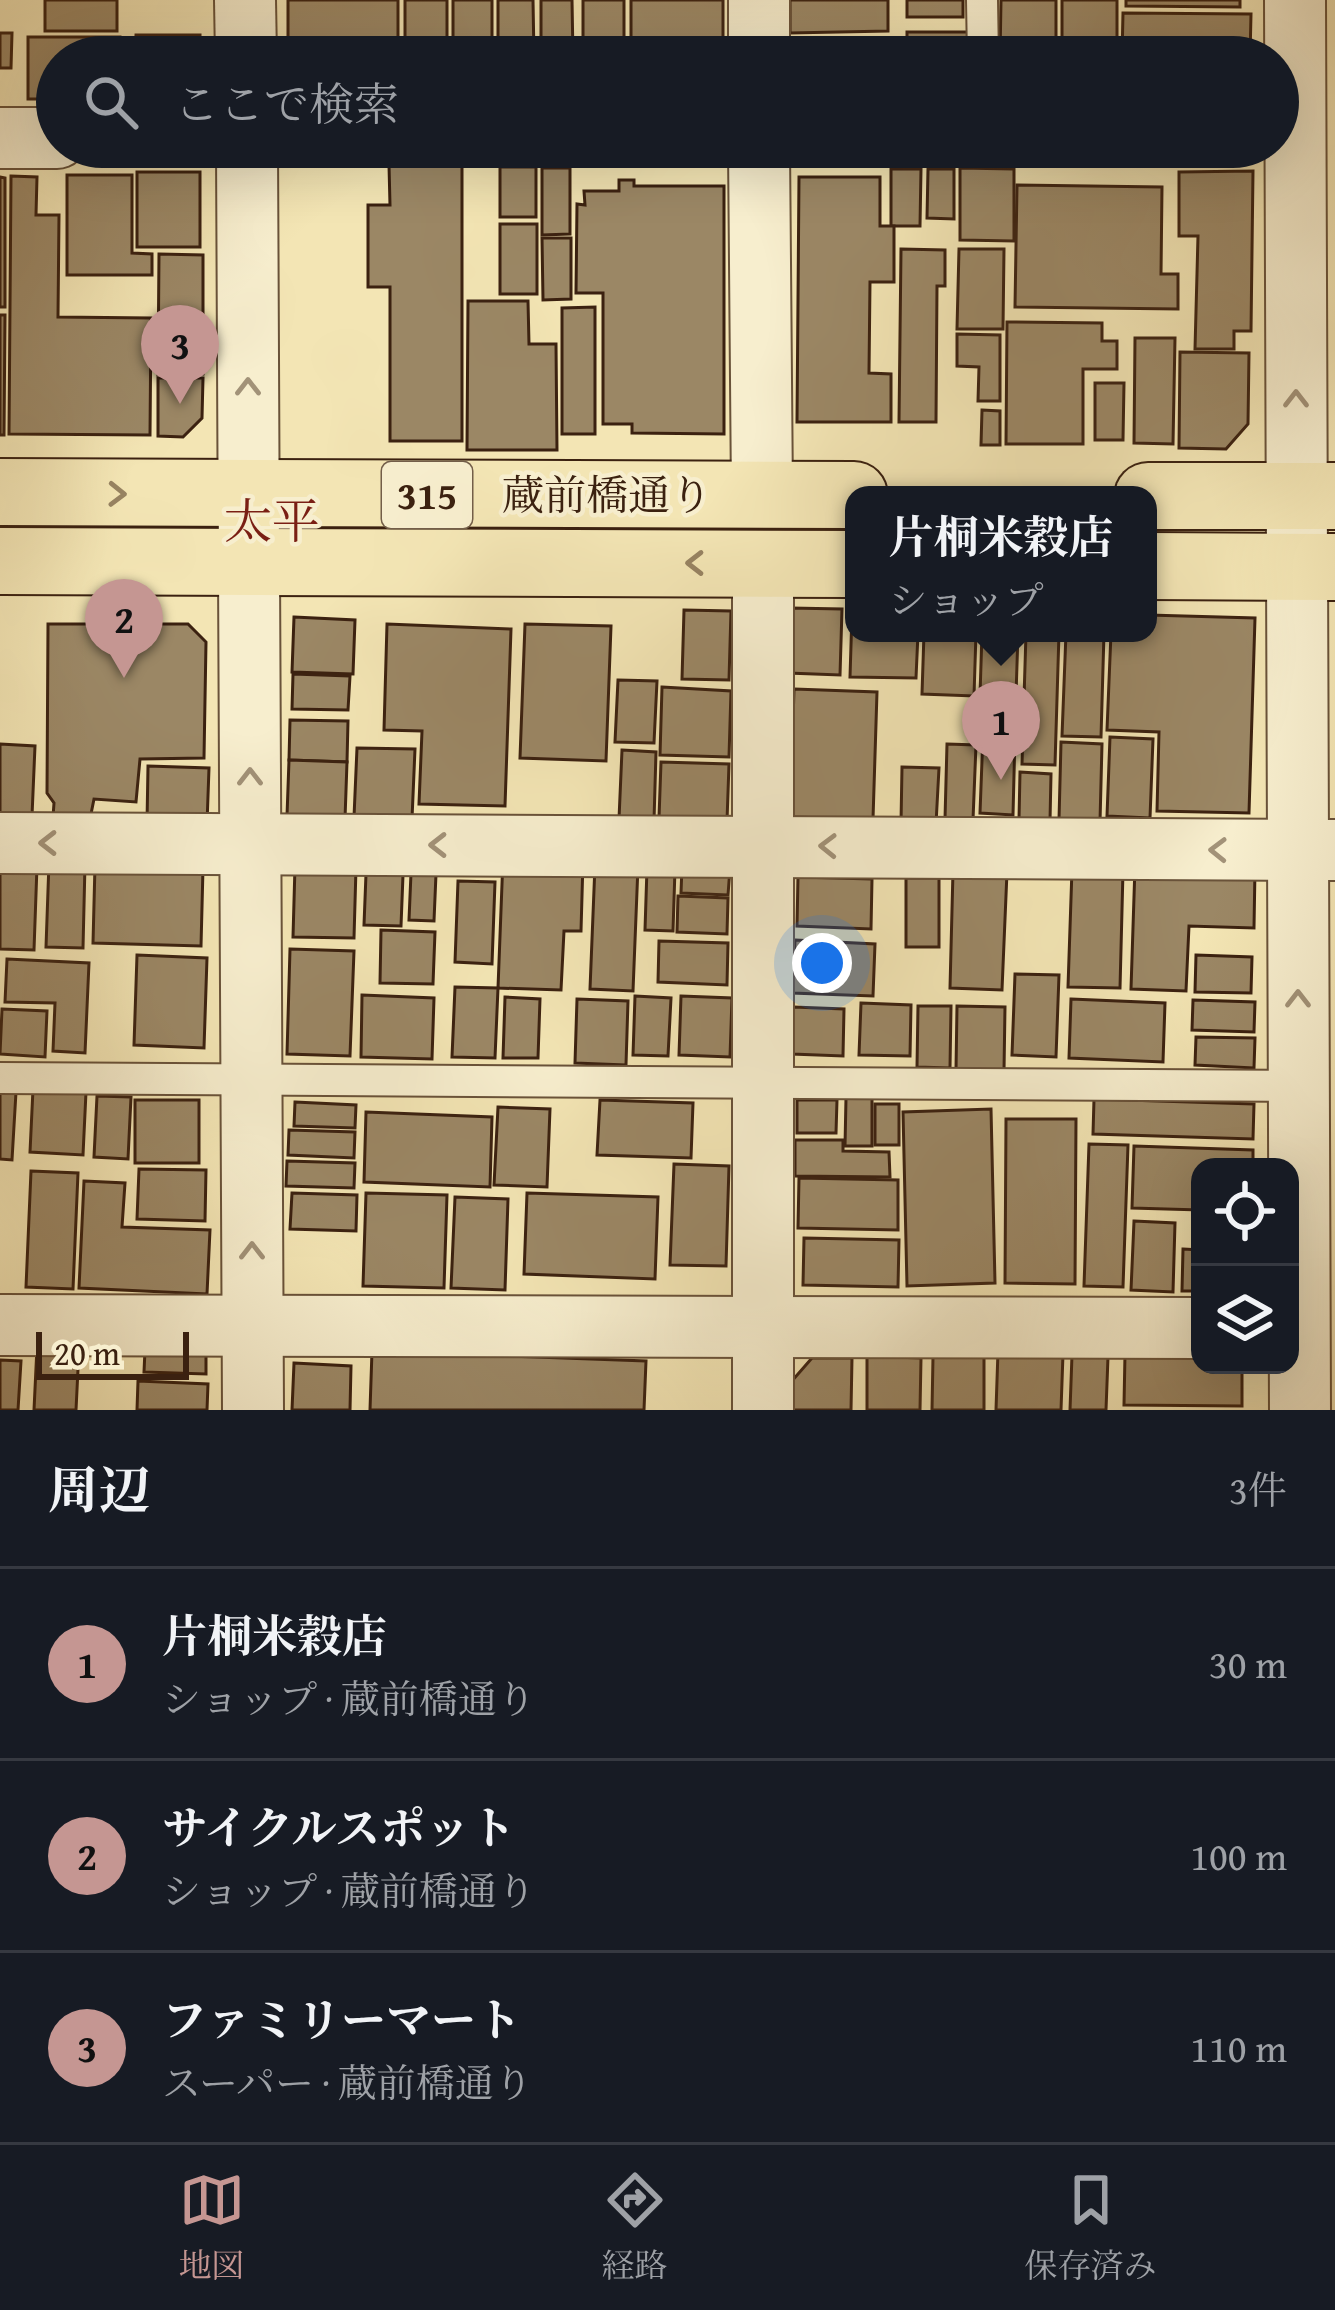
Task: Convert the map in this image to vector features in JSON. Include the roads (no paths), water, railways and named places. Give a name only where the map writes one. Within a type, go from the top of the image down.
[{"type":"main road","name":"蔵前橋通り","points":[[0,492],[845,495]]},
{"type":"main road","points":[[1157,496],[1316,496]]},
{"type":"main road","name":"蔵前橋通り","points":[[0,561],[845,564]]},
{"type":"main road","points":[[1157,566],[1316,567]]},
{"type":"street","points":[[245,0],[246,36]]},
{"type":"street","points":[[759,0],[759,36]]},
{"type":"street","points":[[1294,0],[1296,36]]},
{"type":"street","points":[[1299,80],[1316,496],[1316,850],[1298,1086],[1308,1328],[1300,1410]]},
{"type":"street","points":[[0,138],[36,138]]},
{"type":"street","points":[[247,168],[253,1410]]},
{"type":"street","points":[[759,168],[762,495]]},
{"type":"street","points":[[763,563],[763,1410]]},
{"type":"street","points":[[0,843],[1316,850]]},
{"type":"street","points":[[0,1325],[1191,1328]]},
{"type":"lane","points":[[982,0],[982,36]]},
{"type":"lane","points":[[0,1078],[1298,1086]]},
{"type":"place","name":"ファミリーマート","points":[[180,404]]},
{"type":"place","name":"サイクルスポット","points":[[124,678]]},
{"type":"place","name":"片桐米穀店","points":[[1001,780]]},
{"type":"district","name":"太平","points":[[272,521]]}]
